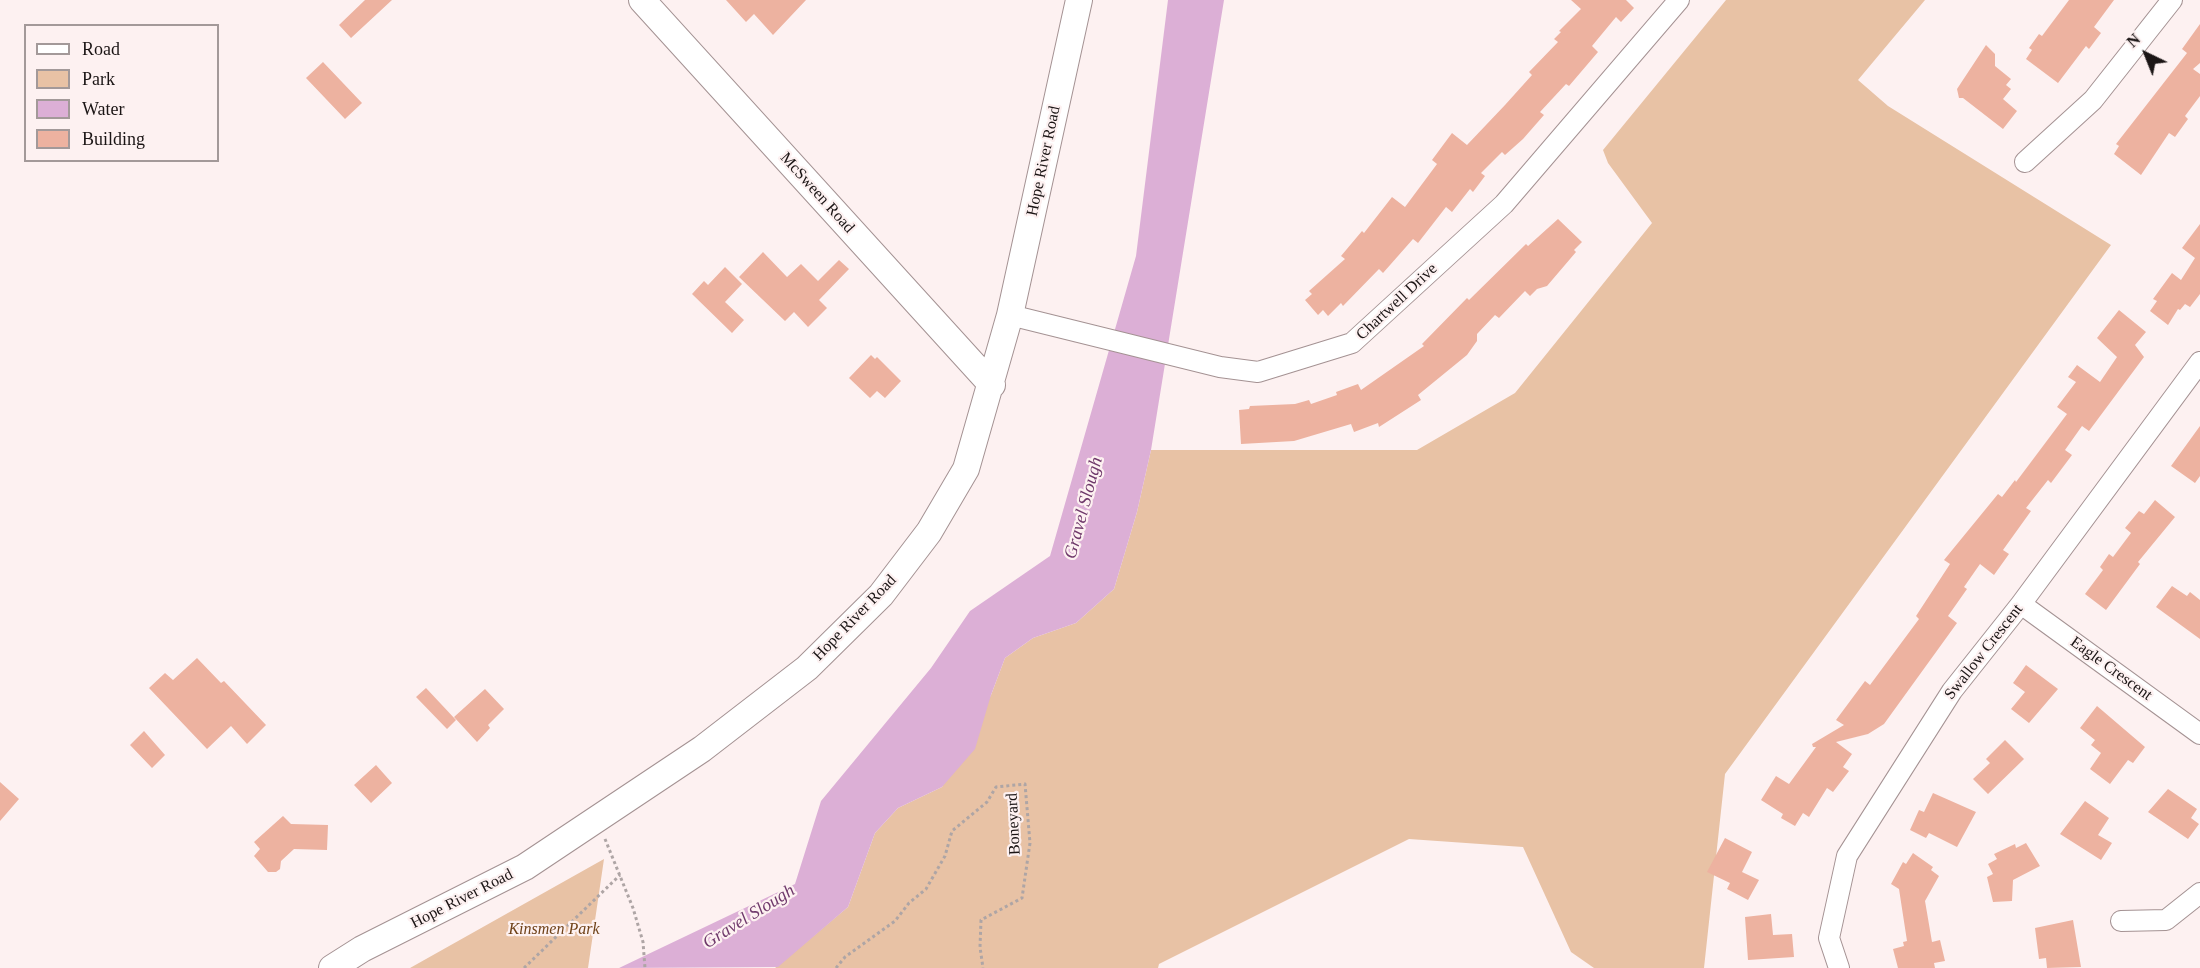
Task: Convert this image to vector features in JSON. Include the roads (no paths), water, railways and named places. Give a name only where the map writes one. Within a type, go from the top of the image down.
[{"type":"street","name":"McSween Road","points":[[642,0],[992,385]]},
{"type":"street","name":"Hope River Road","points":[[332,968],[362,949],[525,867],[702,749],[807,668],[881,595],[929,532],[966,469],[992,385],[1010,315],[1079,0]]},
{"type":"street","name":"Chartwell Drive","points":[[1010,315],[1220,367],[1258,372],[1352,343],[1504,204],[1680,0]]},
{"type":"street","points":[[2025,162],[2093,100],[2172,0]]},
{"type":"street","name":"Swallow Crescent","points":[[1839,968],[1829,938],[1847,856],[1952,691],[2021,604],[2200,362]]},
{"type":"street","name":"Eagle Crescent","points":[[2021,604],[2200,734]]},
{"type":"street","points":[[2121,921],[2166,920],[2200,892]]},
{"type":"water","name":"Gravel Slough","points":[[1168,0],[1224,0],[1151,450],[1137,512],[1114,589],[1076,623],[1033,638],[1005,658],[975,749],[942,787],[898,808],[875,833],[848,907],[778,967],[619,968],[795,884],[821,801],[931,668],[970,611],[1050,556],[1136,256]]},
{"type":"park label","name":"Kinsmen Park","points":[[554,930]]}]
